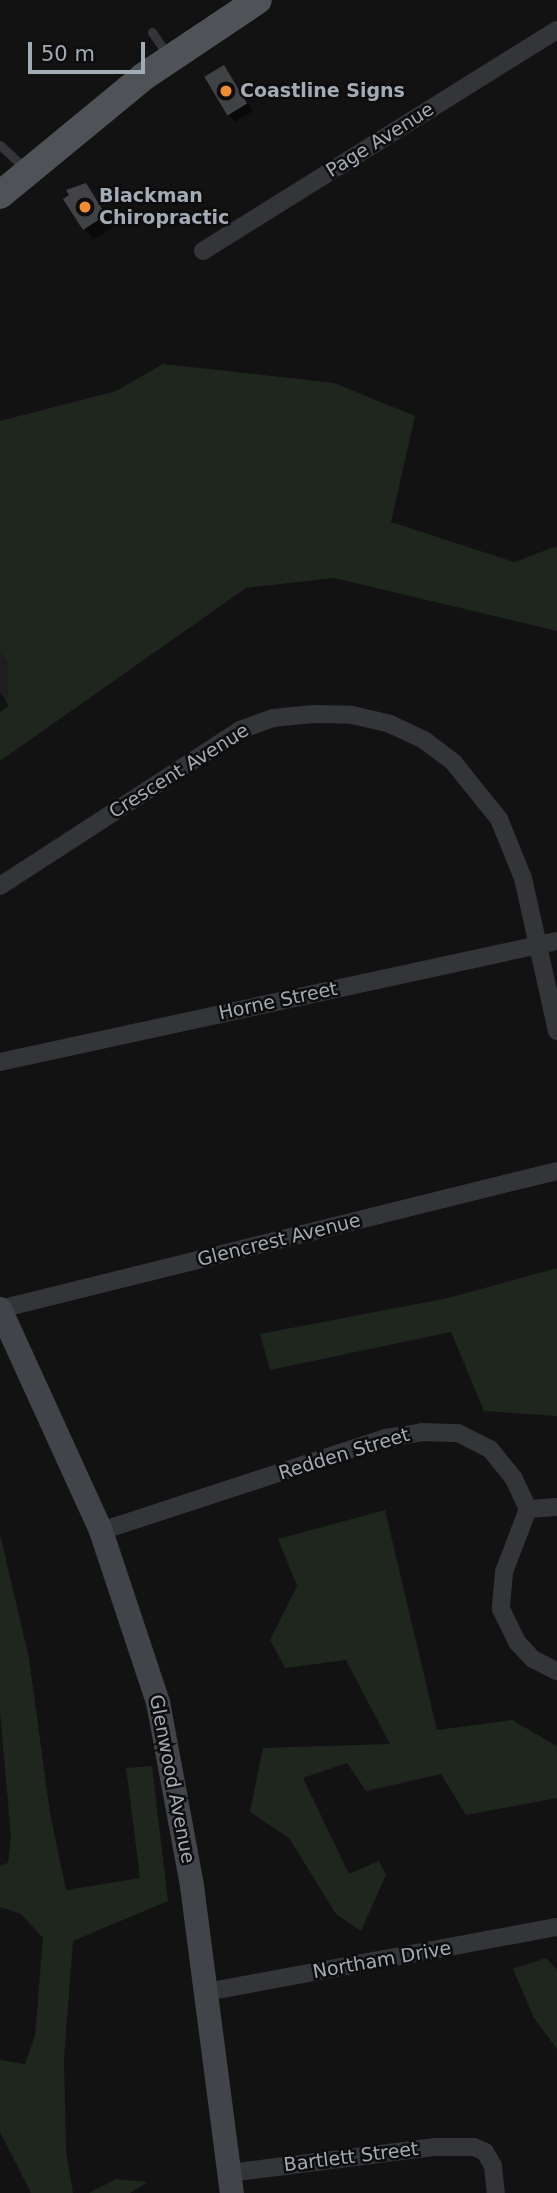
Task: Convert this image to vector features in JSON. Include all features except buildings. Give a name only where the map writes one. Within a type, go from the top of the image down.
[{"type":"main road","points":[[0,195],[169,58],[258,0]]},
{"type":"street","name":"Page Avenue","points":[[203,251],[557,30]]},
{"type":"street","name":"Crescent Avenue","points":[[0,886],[240,730],[273,718],[352,715],[390,724],[424,740],[480,791],[515,852],[549,942]]},
{"type":"street","points":[[549,942],[557,1031]]},
{"type":"street","name":"Horne Street","points":[[0,1062],[549,942]]},
{"type":"street","name":"Glencrest Avenue","points":[[0,1309],[557,1171]]},
{"type":"street","name":"Glenwood Avenue","points":[[0,1309],[101,1531],[167,1739],[206,1992],[230,2183]]},
{"type":"street","name":"Redden Street","points":[[101,1531],[386,1438],[422,1432],[458,1433],[490,1449],[514,1479],[528,1509]]},
{"type":"street","points":[[557,1507],[528,1509],[504,1572],[502,1609],[517,1642],[534,1659],[557,1671]]},
{"type":"street","name":"Northam Drive","points":[[206,1992],[557,1927]]},
{"type":"street","name":"Bartlett Street","points":[[230,2183],[435,2147],[474,2147],[485,2152],[492,2166],[496,2193]]},
{"type":"lane","points":[[152,32],[169,58]]},
{"type":"lane","points":[[0,145],[28,170]]},
{"type":"shaded area","points":[[163,364],[334,383],[415,416],[391,522],[514,562],[557,546],[557,631],[334,578],[246,588],[0,761],[0,703],[8,696],[7,660],[0,653],[0,421],[116,391]]},
{"type":"shaded area","points":[[0,653],[7,659],[8,696],[0,703]]},
{"type":"shaded area","points":[[557,1268],[557,1416],[484,1411],[451,1332],[270,1370],[260,1334],[448,1298]]},
{"type":"shaded area","points":[[385,1510],[437,1730],[512,1720],[557,1746],[557,1798],[466,1815],[441,1774],[366,1791],[347,1763],[303,1778],[349,1874],[379,1861],[386,1875],[361,1931],[336,1914],[289,1838],[250,1812],[263,1748],[390,1744],[346,1660],[285,1668],[270,1640],[297,1586],[278,1539]]},
{"type":"shaded area","points":[[0,1534],[29,1658],[50,1813],[66,1890],[140,1878],[126,1768],[152,1766],[168,1901],[73,1941],[64,2059],[66,2151],[73,2193],[31,2193],[0,2132],[0,2060],[25,2064],[35,2036],[43,1938],[21,1914],[0,1907],[0,1865],[8,1863],[11,1836],[0,1713]]},
{"type":"shaded area","points":[[546,1958],[557,1970],[557,2049],[534,2018],[513,1969]]},
{"type":"shaded area","points":[[116,2179],[148,2182],[130,2193],[89,2193]]},
{"type":"place","name":"Coastline Signs","points":[[226,91]]},
{"type":"place","name":"Blackman Chiropractic","points":[[85,207]]}]
